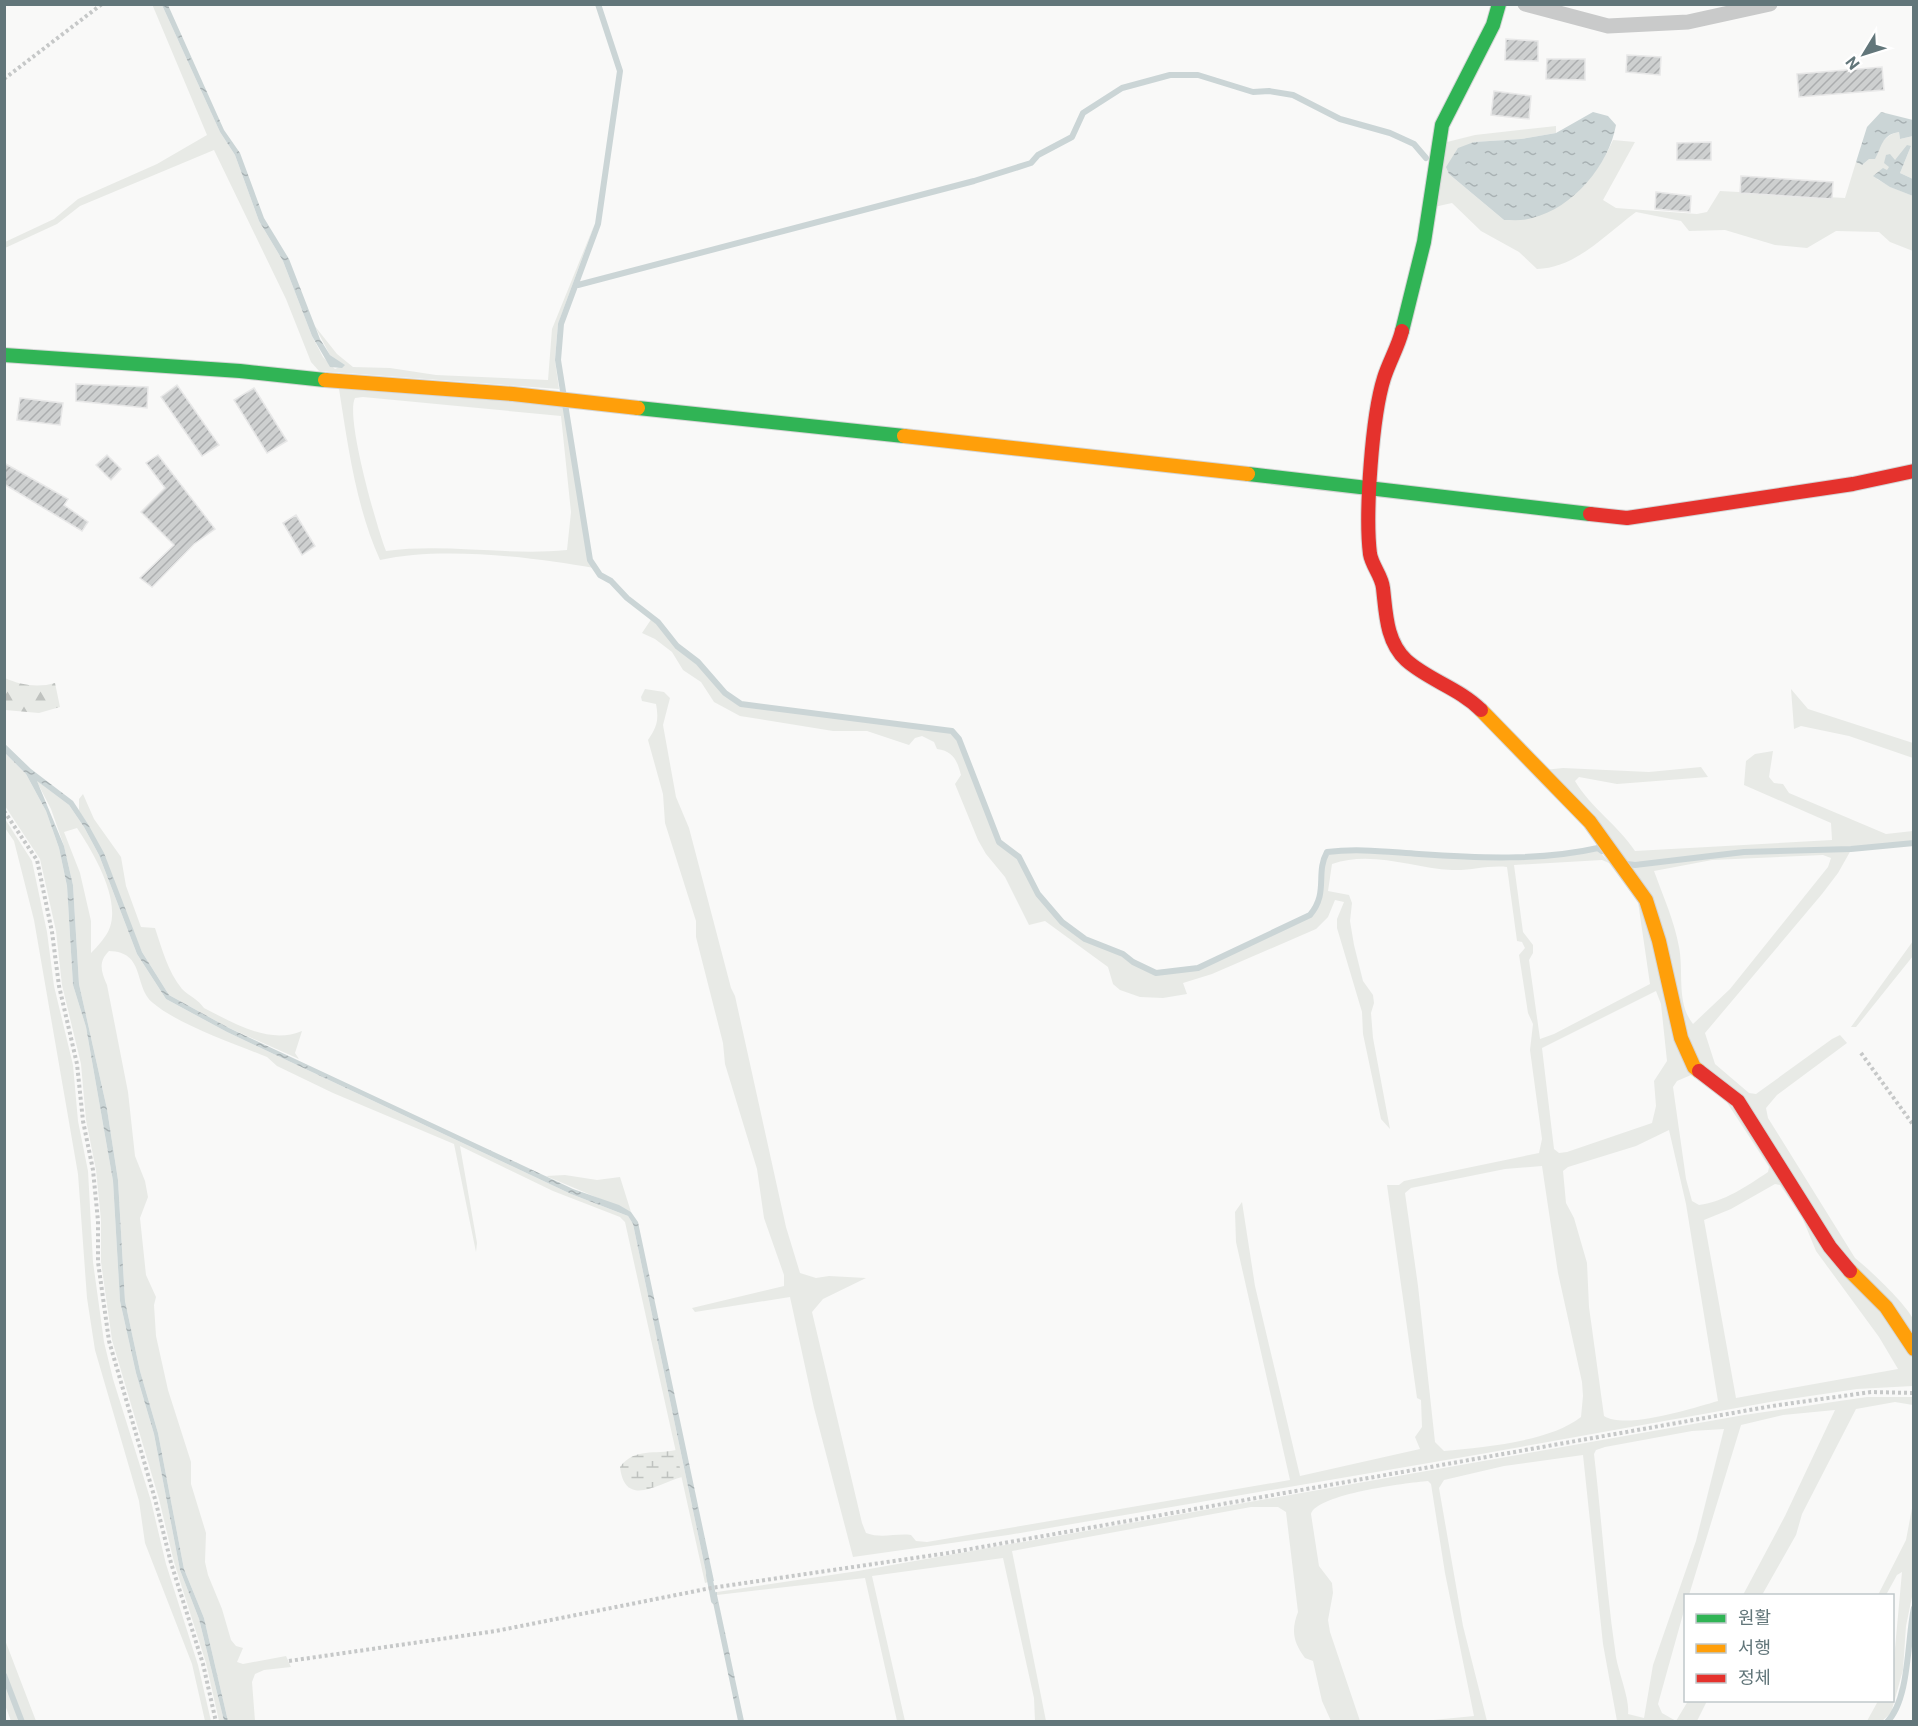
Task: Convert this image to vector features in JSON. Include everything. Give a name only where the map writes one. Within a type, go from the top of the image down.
[{"type":"street","points":[[1499,4],[1493,25],[1442,125],[1424,242],[1400,340],[1384,378],[1377,410],[1370,487],[1370,556],[1383,585],[1384,609],[1392,642],[1406,660],[1468,698],[1590,822],[1646,900],[1659,941],[1681,1038],[1694,1067],[1738,1101],[1830,1247],[1856,1279],[1886,1307],[1914,1349]]},
{"type":"street","points":[[1525,4],[1608,27],[1688,22],[1770,4]]},
{"type":"street","points":[[4,355],[240,371],[326,381],[513,394],[1370,487],[1627,518],[1853,484],[1914,471]]},
{"type":"path","points":[[4,79],[102,4]]},
{"type":"path","points":[[4,811],[37,860],[52,932],[59,986],[77,1064],[83,1121],[93,1170],[98,1221],[98,1262],[109,1341],[171,1563],[202,1664],[216,1722]]},
{"type":"path","points":[[1861,1053],[1914,1126]]},
{"type":"path","points":[[289,1661],[496,1631],[711,1588],[948,1553],[1772,1406],[1871,1392],[1914,1393]]},
{"type":"green space","points":[[152,4],[162,5],[220,132],[235,155],[259,221],[283,261],[312,336],[323,357],[335,369],[344,365],[330,355],[314,325],[337,354],[353,367],[390,368],[436,375],[548,380],[552,329],[595,223],[558,324],[555,360],[559,389],[319,371],[311,362],[286,299],[214,150],[80,206],[57,224],[5,248],[5,242],[54,219],[78,199],[157,164],[207,135]]},
{"type":"green space","points":[[1556,126],[1556,133],[1521,139],[1474,142],[1449,174],[1504,220],[1523,218],[1540,214],[1570,197],[1595,172],[1613,140],[1635,142],[1603,200],[1616,208],[1697,214],[1707,212],[1720,191],[1845,198],[1856,162],[1862,165],[1883,141],[1899,132],[1900,139],[1913,136],[1913,179],[1900,173],[1911,146],[1895,160],[1887,171],[1883,169],[1877,179],[1913,196],[1913,251],[1890,242],[1879,232],[1836,231],[1807,248],[1775,245],[1725,230],[1689,231],[1681,221],[1636,212],[1578,256],[1565,263],[1537,269],[1519,252],[1481,231],[1452,203],[1434,207],[1443,143],[1475,135]]},
{"type":"green space","points":[[339,389],[564,405],[589,560],[594,568],[543,560],[458,553],[404,556],[380,560],[359,498]],"holes":[[[355,398],[561,416],[571,512],[567,550],[522,552],[431,548],[386,551],[358,449],[354,427]]]},
{"type":"green space","points":[[652,618],[676,647],[714,679],[724,694],[740,705],[951,732],[958,740],[998,843],[1018,858],[1037,895],[1061,923],[1084,940],[1122,955],[1155,975],[1198,969],[1311,916],[1321,899],[1323,869],[1327,853],[1360,852],[1483,859],[1530,859],[1598,850],[1644,901],[1674,1032],[1730,1099],[1913,1355],[1913,1386],[1857,1389],[1770,1402],[1008,1535],[853,1557],[814,1408],[790,1297],[695,1312],[692,1308],[784,1286],[784,1275],[764,1218],[757,1169],[725,1064],[723,1043],[696,937],[696,921],[665,823],[663,794],[648,740],[656,723],[657,710],[656,704],[642,701],[641,697],[645,689],[664,692],[670,698],[663,725],[676,797],[689,828],[735,996],[786,1227],[800,1273],[816,1278],[829,1276],[866,1278],[823,1299],[812,1312],[862,1523],[866,1533],[872,1535],[911,1535],[916,1541],[927,1542],[1290,1480],[1236,1242],[1235,1212],[1242,1202],[1255,1286],[1300,1476],[1420,1449],[1415,1437],[1422,1427],[1421,1400],[1417,1398],[1387,1185],[1399,1185],[1404,1181],[1539,1153],[1542,1139],[1530,1050],[1533,1024],[1528,1013],[1519,955],[1525,948],[1522,942],[1517,941],[1507,867],[1452,870],[1377,859],[1347,860],[1332,864],[1328,891],[1349,895],[1352,903],[1350,921],[1354,945],[1363,981],[1373,995],[1374,1003],[1371,1013],[1373,1038],[1390,1129],[1381,1119],[1363,1034],[1362,1012],[1337,928],[1337,919],[1344,902],[1335,900],[1328,917],[1316,929],[1212,974],[1183,983],[1187,994],[1163,998],[1140,997],[1120,990],[1113,984],[1108,967],[1045,921],[1029,925],[1005,877],[978,840],[955,784],[961,775],[951,754],[937,749],[934,742],[922,736],[915,738],[909,745],[867,731],[833,731],[740,716],[714,702],[701,682],[683,670],[672,652],[655,639],[642,633]],"holes":[[[1602,860],[1609,863],[1638,902],[1650,984],[1540,1039],[1529,960],[1533,953],[1533,945],[1523,932],[1514,865]],[[1656,991],[1661,1004],[1667,1061],[1654,1081],[1656,1106],[1652,1123],[1567,1152],[1559,1153],[1554,1149],[1542,1048]],[[1691,1075],[1726,1101],[1769,1167],[1768,1172],[1735,1193],[1717,1201],[1699,1205],[1692,1201],[1686,1179],[1673,1087],[1677,1081]],[[1669,1130],[1686,1204],[1718,1401],[1677,1413],[1628,1421],[1614,1420],[1604,1416],[1589,1307],[1587,1263],[1574,1218],[1566,1203],[1563,1171],[1568,1167],[1636,1146]],[[1542,1166],[1558,1273],[1582,1382],[1581,1417],[1552,1432],[1516,1442],[1444,1451],[1435,1442],[1405,1193],[1411,1188],[1505,1169]],[[1775,1184],[1780,1185],[1802,1217],[1816,1251],[1879,1337],[1898,1369],[1736,1398],[1704,1220],[1731,1209]]]},
{"type":"green space","points":[[5,678],[29,685],[55,683],[60,707],[39,713],[5,710]]},
{"type":"green space","points":[[1791,689],[1808,709],[1913,743],[1913,758],[1849,736],[1801,726],[1794,729]]},
{"type":"green space","points":[[1773,751],[1769,777],[1774,783],[1783,784],[1789,793],[1886,834],[1913,831],[1913,841],[1851,847],[1743,851],[1635,863],[1623,861],[1544,770],[1563,768],[1649,772],[1701,767],[1708,777],[1617,784],[1579,777],[1575,781],[1581,791],[1635,851],[1832,840],[1831,823],[1744,785],[1746,761],[1755,754]]},
{"type":"green space","points":[[5,753],[26,774],[46,811],[59,848],[67,886],[73,985],[86,1027],[113,1181],[120,1301],[136,1373],[154,1434],[180,1570],[199,1619],[224,1721],[219,1721],[206,1663],[174,1562],[159,1499],[112,1340],[101,1262],[101,1220],[96,1170],[86,1120],[81,1064],[62,985],[56,931],[40,859],[5,806]]},
{"type":"green space","points":[[36,780],[69,805],[84,827],[99,855],[137,954],[166,999],[227,1032],[571,1194],[628,1216],[633,1224],[708,1582],[705,1583],[625,1222],[620,1217],[553,1191],[460,1146],[477,1243],[476,1252],[454,1144],[333,1093],[277,1066],[267,1057],[177,1019],[153,1003],[147,996],[134,963],[129,957],[109,951],[103,959],[102,971],[107,985],[128,1092],[135,1156],[145,1181],[148,1197],[140,1218],[146,1275],[156,1297],[154,1305],[156,1336],[168,1390],[191,1462],[191,1484],[206,1533],[205,1562],[208,1575],[222,1609],[231,1640],[236,1646],[243,1648],[237,1662],[243,1664],[286,1656],[291,1667],[264,1670],[255,1674],[252,1682],[255,1721],[228,1721],[204,1618],[184,1569],[158,1433],[140,1371],[125,1301],[118,1180],[107,1109],[79,984],[73,885],[64,846],[51,809]],"holes":[[[77,828],[103,875],[111,902],[112,915],[105,937],[91,953],[91,921],[80,873],[64,832]]]},
{"type":"green space","points":[[83,794],[94,819],[121,857],[126,886],[141,927],[155,928],[169,968],[182,989],[204,1008],[252,1030],[277,1035],[290,1035],[302,1031],[295,1053],[299,1059],[229,1028],[169,995],[142,952],[88,824],[79,811],[79,799]]},
{"type":"green space","points":[[5,819],[32,861],[47,932],[54,986],[73,1065],[78,1121],[88,1171],[93,1262],[104,1342],[113,1379],[151,1501],[166,1564],[198,1665],[211,1721],[205,1721],[192,1664],[145,1543],[139,1501],[95,1350],[87,1298],[78,1174],[34,920],[14,841],[5,828]]},
{"type":"green space","points":[[1851,850],[1838,873],[1822,894],[1705,1033],[1715,1064],[1749,1093],[1756,1094],[1832,1039],[1840,1035],[1847,1043],[1777,1095],[1766,1108],[1768,1118],[1855,1258],[1887,1287],[1913,1319],[1913,1342],[1697,1061],[1626,865],[1635,867],[1744,854]],"holes":[[[1823,855],[1831,858],[1828,867],[1730,989],[1693,1024],[1684,1007],[1682,997],[1677,937],[1654,871],[1712,860]]]},
{"type":"green space","points":[[1913,941],[1913,956],[1856,1027],[1851,1027]]},
{"type":"green space","points":[[565,1175],[597,1180],[620,1177],[631,1212],[546,1176]]},
{"type":"green space","points":[[1867,1397],[1913,1397],[1913,1405],[1895,1402],[1856,1409],[1802,1514],[1796,1535],[1763,1594],[1744,1594],[1785,1516],[1835,1410],[1783,1415],[1741,1425],[1689,1594],[1684,1594],[1684,1611],[1658,1704],[1662,1713],[1676,1721],[1617,1721],[1603,1644],[1583,1455],[1504,1466],[1444,1480],[1439,1488],[1463,1626],[1487,1721],[1423,1721],[1474,1716],[1445,1573],[1431,1484],[1428,1481],[1345,1495],[1317,1507],[1311,1514],[1319,1566],[1332,1583],[1333,1593],[1328,1620],[1330,1632],[1360,1721],[1331,1721],[1322,1701],[1313,1661],[1305,1658],[1298,1647],[1294,1625],[1298,1612],[1286,1512],[1278,1507],[1251,1507],[1012,1551],[1046,1721],[1035,1721],[1034,1698],[1003,1558],[872,1576],[905,1721],[897,1721],[865,1578],[717,1595],[717,1592],[858,1571],[1744,1415]],"holes":[[[1724,1429],[1696,1541],[1653,1665],[1644,1718],[1628,1714],[1616,1657],[1594,1454],[1596,1450],[1605,1447],[1692,1431]]]},
{"type":"green space","points":[[676,1450],[682,1477],[644,1490],[629,1487],[623,1480],[620,1467],[632,1457],[639,1454]]},
{"type":"green space","points":[[1913,1503],[1913,1592],[1906,1626],[1903,1670],[1891,1713],[1882,1721],[1867,1721],[1877,1702],[1894,1702],[1894,1659],[1902,1572],[1897,1575],[1887,1594],[1879,1594],[1906,1540]]},
{"type":"green space","points":[[5,1640],[36,1721],[24,1721],[5,1670]]},
{"type":"green space","points":[[4,1679],[21,1721],[11,1721],[5,1705]]},
{"type":"green space","points":[[1687,1702],[1706,1702],[1697,1721],[1676,1721]]},
{"type":"water","points":[[162,5],[168,5],[224,130],[240,153],[264,218],[289,259],[320,339],[330,355],[345,365],[342,368],[330,367],[312,336],[283,261],[259,221],[235,155],[220,132]]},
{"type":"water","points":[[1593,112],[1608,116],[1616,125],[1606,155],[1587,183],[1575,195],[1547,213],[1525,220],[1504,220],[1449,174],[1446,167],[1458,148],[1474,142],[1521,139],[1556,133]]},
{"type":"water","points":[[1881,112],[1913,120],[1913,136],[1900,139],[1899,132],[1889,136],[1883,142],[1875,159],[1869,159],[1862,165],[1856,162],[1867,127]]},
{"type":"water","points":[[1907,145],[1911,146],[1900,173],[1913,179],[1913,196],[1890,187],[1873,176],[1883,168],[1887,170],[1889,167],[1884,163],[1886,155],[1890,154],[1895,160]]},
{"type":"water","points":[[4,743],[31,769],[73,801],[104,853],[142,952],[169,995],[229,1028],[573,1189],[619,1205],[631,1212],[638,1222],[714,1581],[708,1582],[633,1224],[628,1216],[571,1194],[227,1032],[166,999],[137,954],[99,855],[84,827],[69,805],[37,781],[64,846],[73,885],[79,984],[107,1109],[118,1180],[125,1301],[140,1371],[158,1433],[184,1569],[204,1618],[228,1721],[224,1721],[199,1619],[180,1570],[154,1434],[136,1373],[120,1301],[113,1181],[86,1027],[73,985],[67,886],[59,848],[46,811],[26,774],[5,753]]},
{"type":"water","points":[[717,1592],[744,1721],[738,1721],[711,1593]]},
{"type":"building","points":[[1506,39],[1538,41],[1538,61],[1505,60]]},
{"type":"building","points":[[1627,55],[1661,57],[1660,75],[1626,72]]},
{"type":"building","points":[[1547,59],[1585,59],[1585,80],[1546,79]]},
{"type":"building","points":[[1882,67],[1884,90],[1799,97],[1797,74]]},
{"type":"building","points":[[1494,91],[1531,96],[1529,119],[1491,115]]},
{"type":"building","points":[[1711,142],[1711,160],[1677,160],[1677,143]]},
{"type":"building","points":[[1741,176],[1833,182],[1832,199],[1740,193]]},
{"type":"building","points":[[1656,192],[1691,196],[1690,212],[1655,209]]},
{"type":"building","points":[[76,384],[148,387],[147,408],[76,401]]},
{"type":"building","points":[[177,385],[219,445],[202,456],[161,397]]},
{"type":"building","points":[[254,388],[287,441],[267,453],[234,400]]},
{"type":"building","points":[[20,398],[63,403],[60,425],[17,420]]},
{"type":"building","points":[[107,455],[121,469],[111,480],[96,465]]},
{"type":"building","points":[[158,455],[215,529],[194,544],[152,587],[140,578],[174,545],[141,512],[165,488],[146,463]]},
{"type":"building","points":[[4,463],[68,499],[64,505],[88,522],[82,531],[4,484]]},
{"type":"building","points":[[296,515],[315,546],[302,555],[283,523]]},
{"type":"waterway","points":[[598,4],[620,71],[598,224],[561,324],[558,360],[590,560],[600,575],[611,581],[627,598],[658,622],[677,646],[698,662],[725,693],[741,704],[952,731],[959,739],[999,842],[1019,857],[1038,894],[1062,922],[1085,939],[1123,954],[1133,962],[1156,973],[1198,968],[1310,915],[1319,899],[1322,868],[1327,852],[1362,850],[1463,857],[1532,857],[1598,848],[1602,851]]},
{"type":"waterway","points":[[578,285],[974,181],[1031,163],[1038,155],[1072,137],[1083,113],[1122,88],[1170,75],[1198,75],[1253,92],[1269,91],[1293,95],[1340,119],[1390,133],[1414,144],[1426,158]]},
{"type":"waterway","points":[[1627,864],[1635,865],[1744,852],[1851,849],[1914,843]]},
{"type":"waterway","points":[[709,1575],[714,1601]]},
{"type":"waterway","points":[[1887,1722],[1900,1699],[1904,1684],[1914,1608]]},
{"type":"waterway","points":[[4,1675],[22,1722]]},
{"type":"traffic: fast","points":[[1402,331],[1424,242],[1442,125],[1493,25],[1499,4]]},
{"type":"traffic: fast","points":[[4,355],[240,371],[325,380]]},
{"type":"traffic: fast","points":[[638,408],[904,436]]},
{"type":"traffic: fast","points":[[1248,474],[1590,514]]},
{"type":"traffic: slow","points":[[325,380],[513,394],[638,408]]},
{"type":"traffic: slow","points":[[904,436],[1248,474]]},
{"type":"traffic: slow","points":[[1481,710],[1590,822],[1646,900],[1659,941],[1681,1038],[1694,1067],[1699,1071]]},
{"type":"traffic: slow","points":[[1850,1271],[1886,1307],[1914,1349]]},
{"type":"traffic: jam","points":[[1402,331],[1384,378],[1376,416],[1369,491],[1370,554],[1382,584],[1386,617],[1394,644],[1399,652],[1415,667],[1463,696],[1481,710]]},
{"type":"traffic: jam","points":[[1590,514],[1627,518],[1853,484],[1914,471]]},
{"type":"traffic: jam","points":[[1699,1071],[1738,1101],[1830,1247],[1850,1271]]}]
